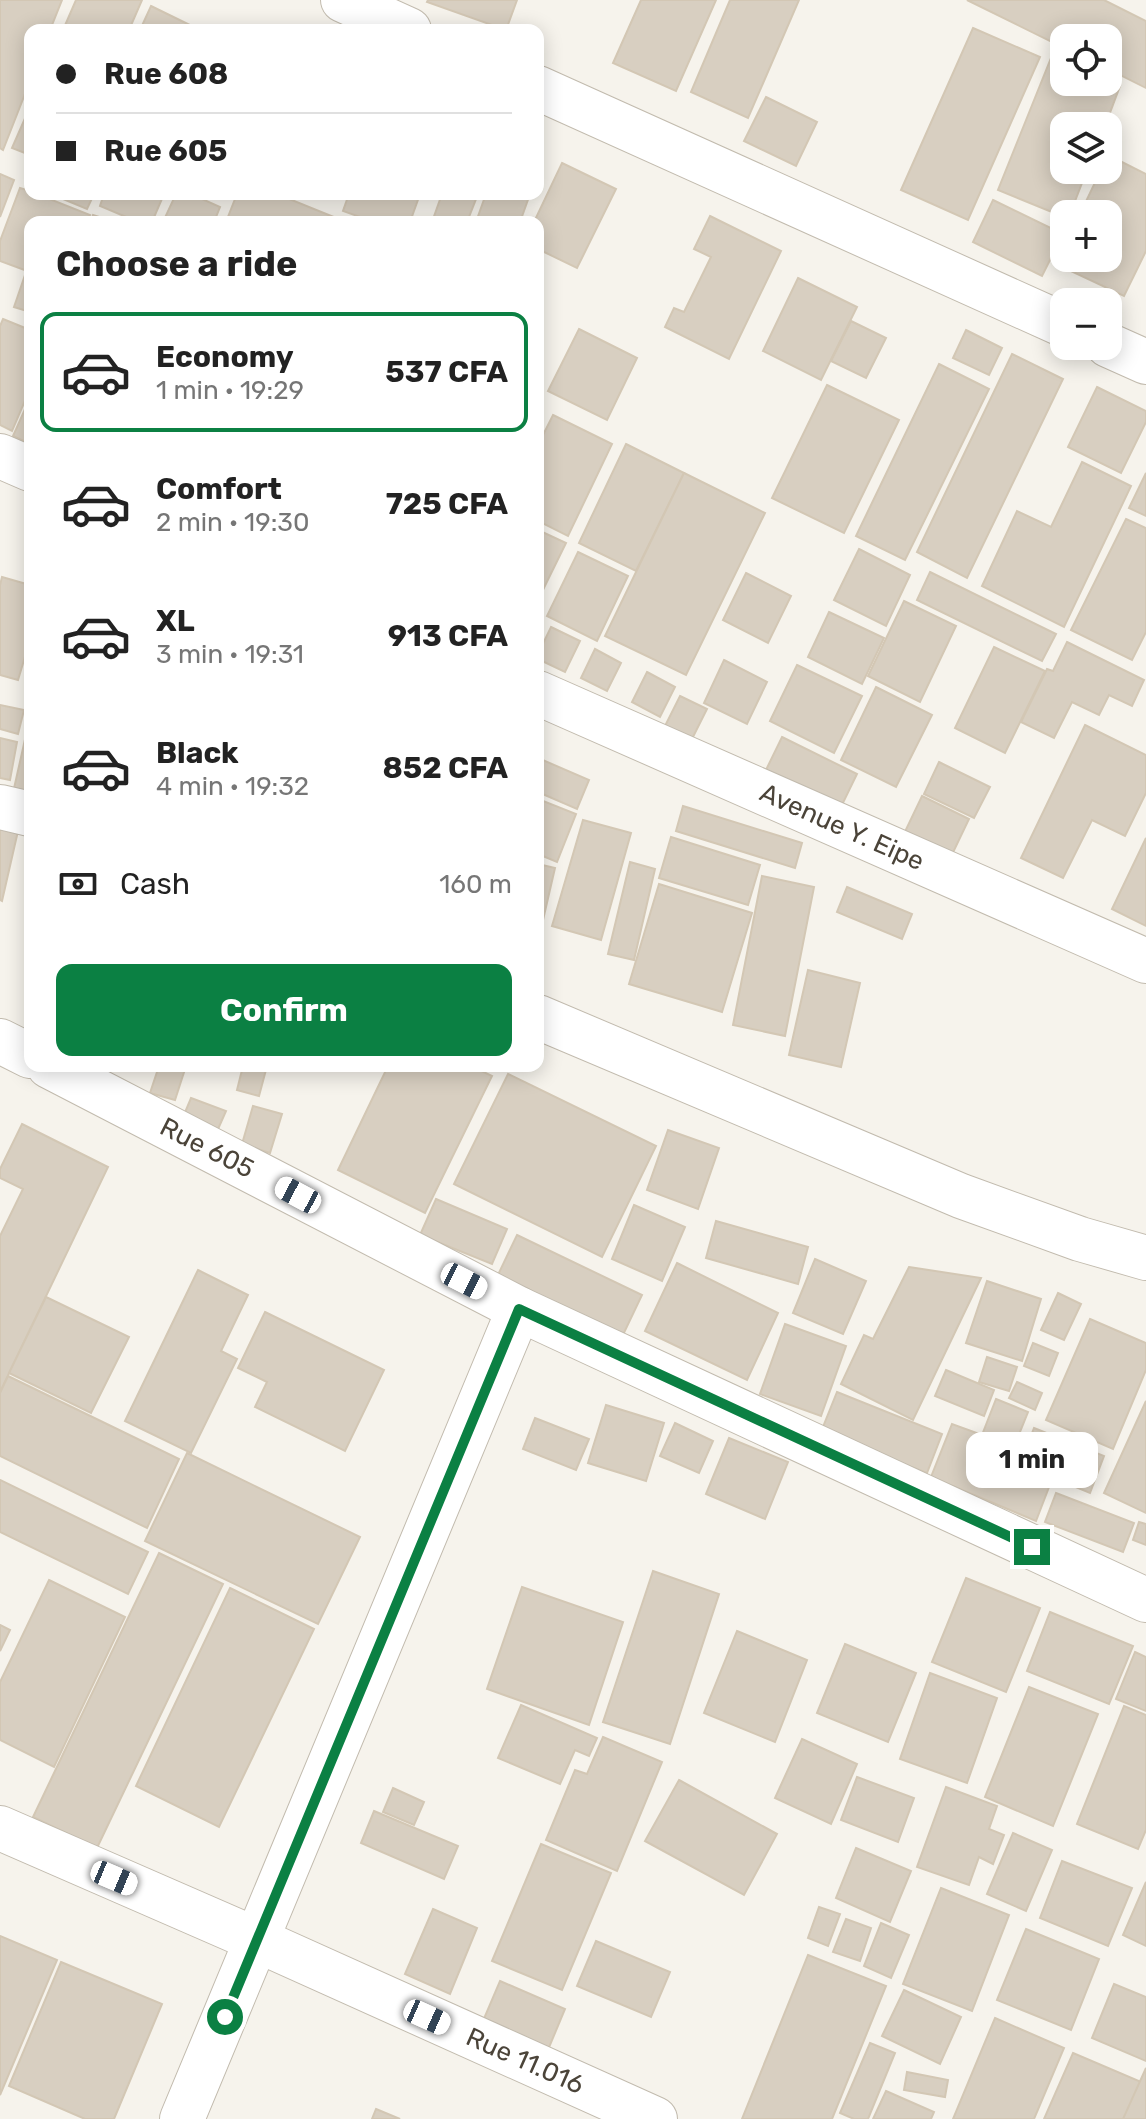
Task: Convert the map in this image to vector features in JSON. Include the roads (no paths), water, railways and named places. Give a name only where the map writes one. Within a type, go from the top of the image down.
[{"type":"street","points":[[343,0],[396,24]]},
{"type":"street","points":[[544,91],[1050,319]]},
{"type":"street","points":[[1122,351],[1146,362]]},
{"type":"street","points":[[0,456],[24,466]]},
{"type":"street","name":"Avenue Y. Eipe","points":[[544,696],[1146,961]]},
{"type":"street","points":[[0,807],[24,813]]},
{"type":"street","points":[[544,1020],[961,1196],[1080,1239],[1146,1258]]},
{"type":"street","points":[[0,1041],[24,1053]]},
{"type":"street","name":"Rue 605","points":[[61,1072],[519,1309],[1146,1600]]},
{"type":"street","points":[[182,2119],[519,1309]]},
{"type":"street","name":"Rue 11.016","points":[[0,1828],[655,2119]]}]
